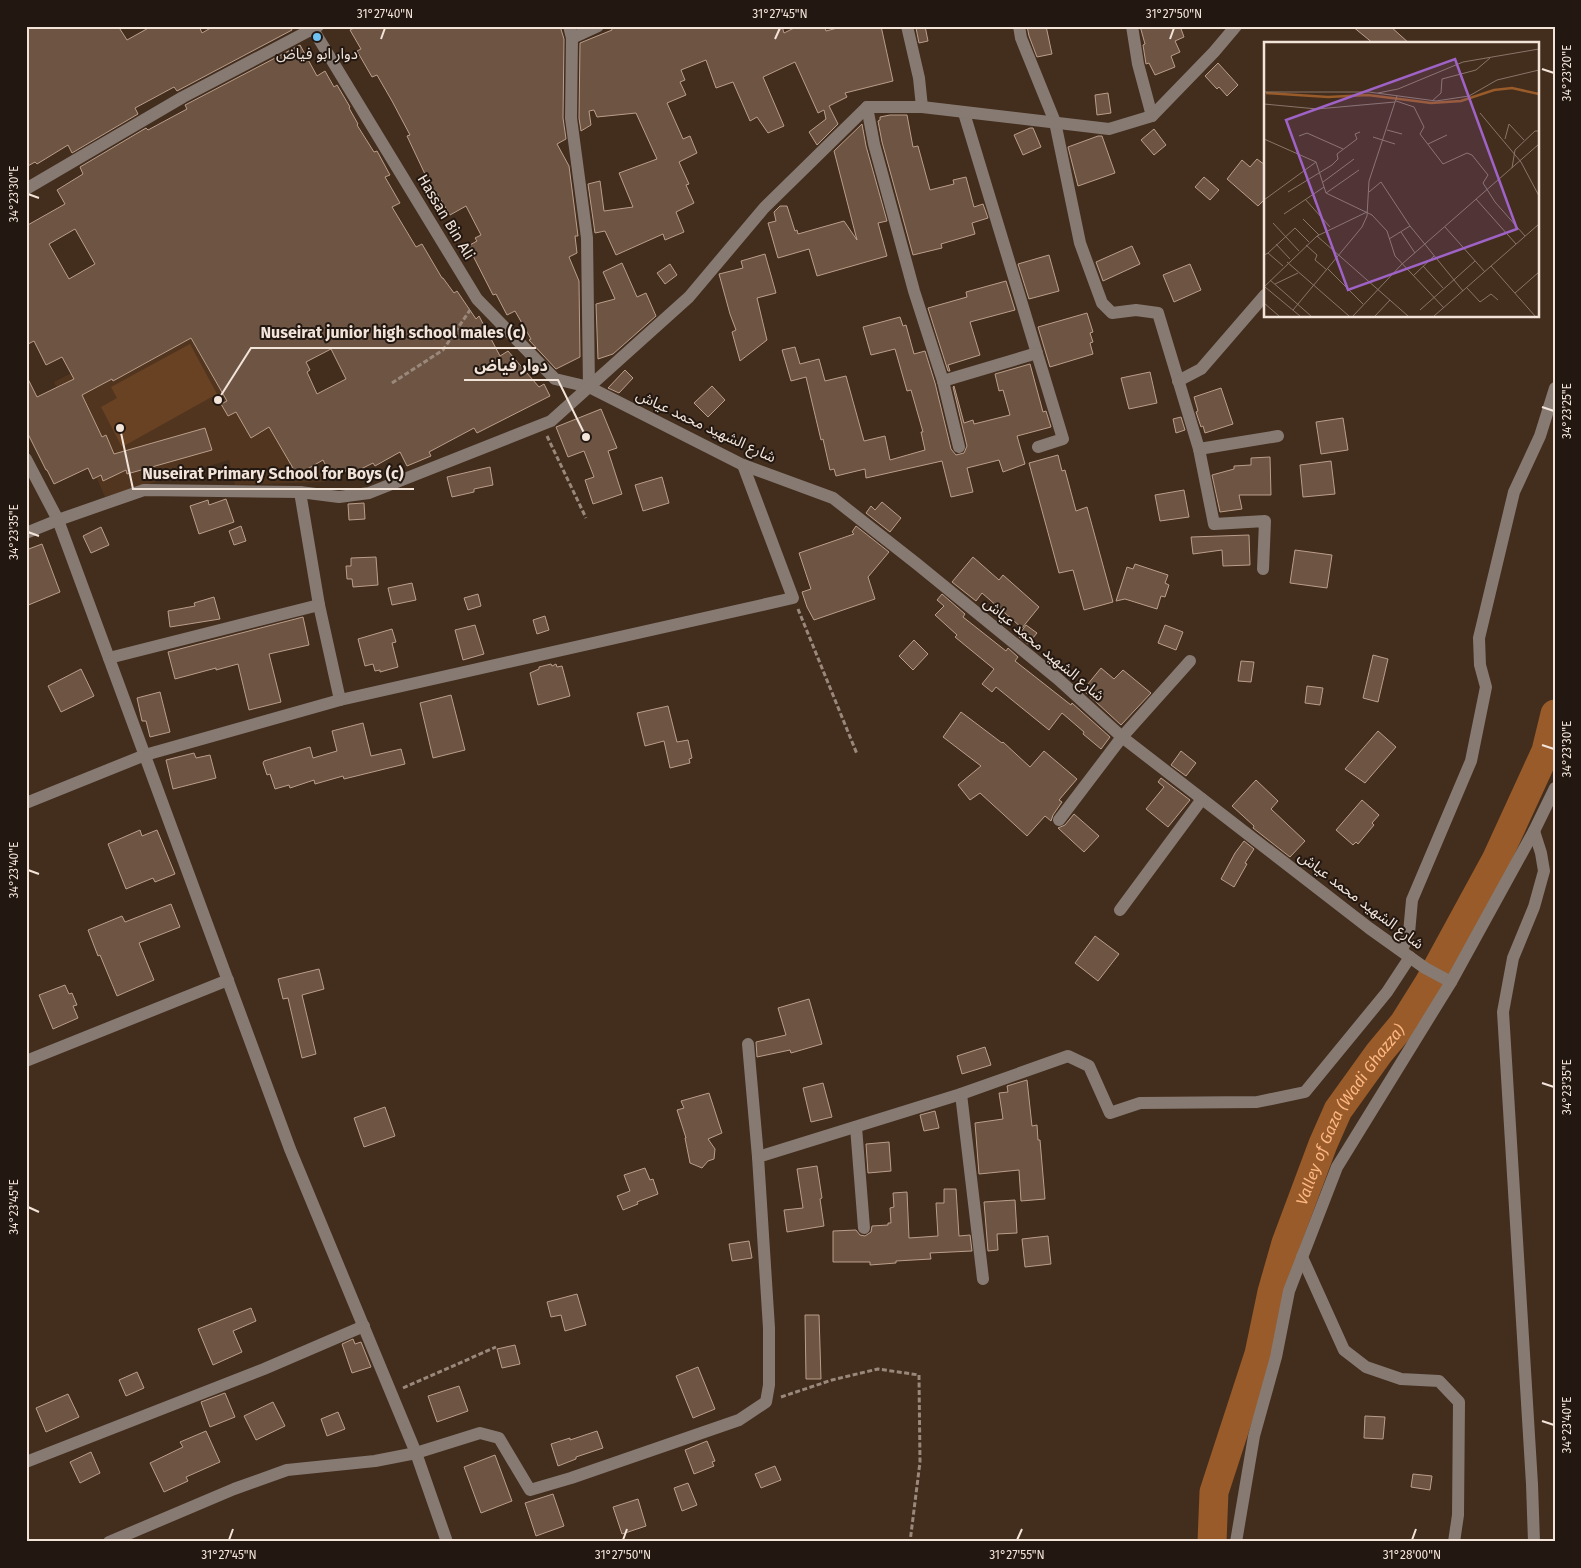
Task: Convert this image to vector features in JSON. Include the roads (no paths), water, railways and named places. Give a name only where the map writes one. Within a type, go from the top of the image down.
[{"type":"street","points":[[589,387],[587,238],[570,118],[570,32],[598,26]]},
{"type":"street","points":[[907,26],[919,78],[922,107]]},
{"type":"street","points":[[1019,26],[1055,122],[1080,243],[1102,303],[1112,313],[1136,310],[1158,313],[1199,448],[1214,524],[1265,521],[1263,569]]},
{"type":"street","points":[[1132,26],[1138,64],[1152,116]]},
{"type":"street","points":[[26,533],[144,490],[300,492],[339,497],[368,493],[551,421],[689,297],[764,208],[866,107],[922,107],[1109,129],[1152,116],[1214,52],[1236,26]]},
{"type":"street","points":[[26,189],[183,97],[314,27]]},
{"type":"street","name":"Hassan Bin Ali","points":[[314,27],[477,299],[555,378],[589,387]]},
{"type":"street","points":[[866,107],[874,144],[914,291],[943,381],[959,447]]},
{"type":"street","points":[[964,113],[1063,438],[1038,447]]},
{"type":"street","points":[[1178,381],[1201,369],[1264,296]]},
{"type":"street","points":[[943,381],[1037,353]]},
{"type":"street","name":"شارع الشهيد محمد عياش","points":[[589,387],[743,464],[833,498],[1058,679],[1122,737],[1369,928],[1425,968],[1447,980]]},
{"type":"street","points":[[758,1157],[961,1094],[1068,1056],[1089,1066],[1110,1114],[1140,1103],[1257,1102],[1305,1092],[1387,992],[1406,954],[1412,900],[1471,761],[1486,687],[1480,665],[1479,638],[1514,492],[1540,436],[1555,388]]},
{"type":"street","points":[[1199,448],[1278,436]]},
{"type":"street","points":[[26,459],[58,520],[290,1149],[416,1453],[446,1542]]},
{"type":"street","points":[[26,803],[145,755],[340,700],[793,598],[743,464]]},
{"type":"street","points":[[300,492],[319,605],[340,700]]},
{"type":"street","points":[[109,658],[319,605]]},
{"type":"street","points":[[1059,820],[1122,737],[1190,661]]},
{"type":"street","points":[[1236,1542],[1254,1436],[1276,1357],[1290,1290],[1337,1167],[1534,831],[1555,788]]},
{"type":"street","points":[[1120,910],[1202,799]]},
{"type":"street","points":[[1534,831],[1541,852],[1544,871],[1534,907],[1513,958],[1503,1012],[1534,1542]]},
{"type":"street","points":[[26,1061],[228,980]]},
{"type":"street","points":[[108,1542],[234,1489],[287,1470],[375,1461],[416,1453],[480,1433],[499,1438],[530,1490],[571,1478],[739,1420],[766,1402],[769,1385],[769,1328],[758,1157],[748,1044]]},
{"type":"street","points":[[961,1094],[983,1279]]},
{"type":"street","points":[[856,1127],[864,1228]]},
{"type":"street","points":[[1302,1257],[1344,1350],[1366,1367],[1401,1379],[1440,1381],[1459,1402],[1458,1515],[1454,1542]]},
{"type":"street","points":[[26,1462],[264,1369],[364,1326]]},
{"type":"waterway","name":"Valley of Gaza (Wadi Ghazza)","points":[[1212,1542],[1214,1492],[1259,1354],[1272,1292],[1286,1243],[1323,1144],[1338,1110],[1379,1053],[1404,1023],[1429,983],[1496,860],[1546,751],[1555,714]]},
{"type":"place","name":"دوار ابو فياض","points":[[317,37]]},
{"type":"place","name":"Nuseirat junior high school males (c)","points":[[218,400]]},
{"type":"place","name":"Nuseirat Primary School for Boys (c)","points":[[120,428]]},
{"type":"place","name":"دوار فياض","points":[[586,437]]}]
